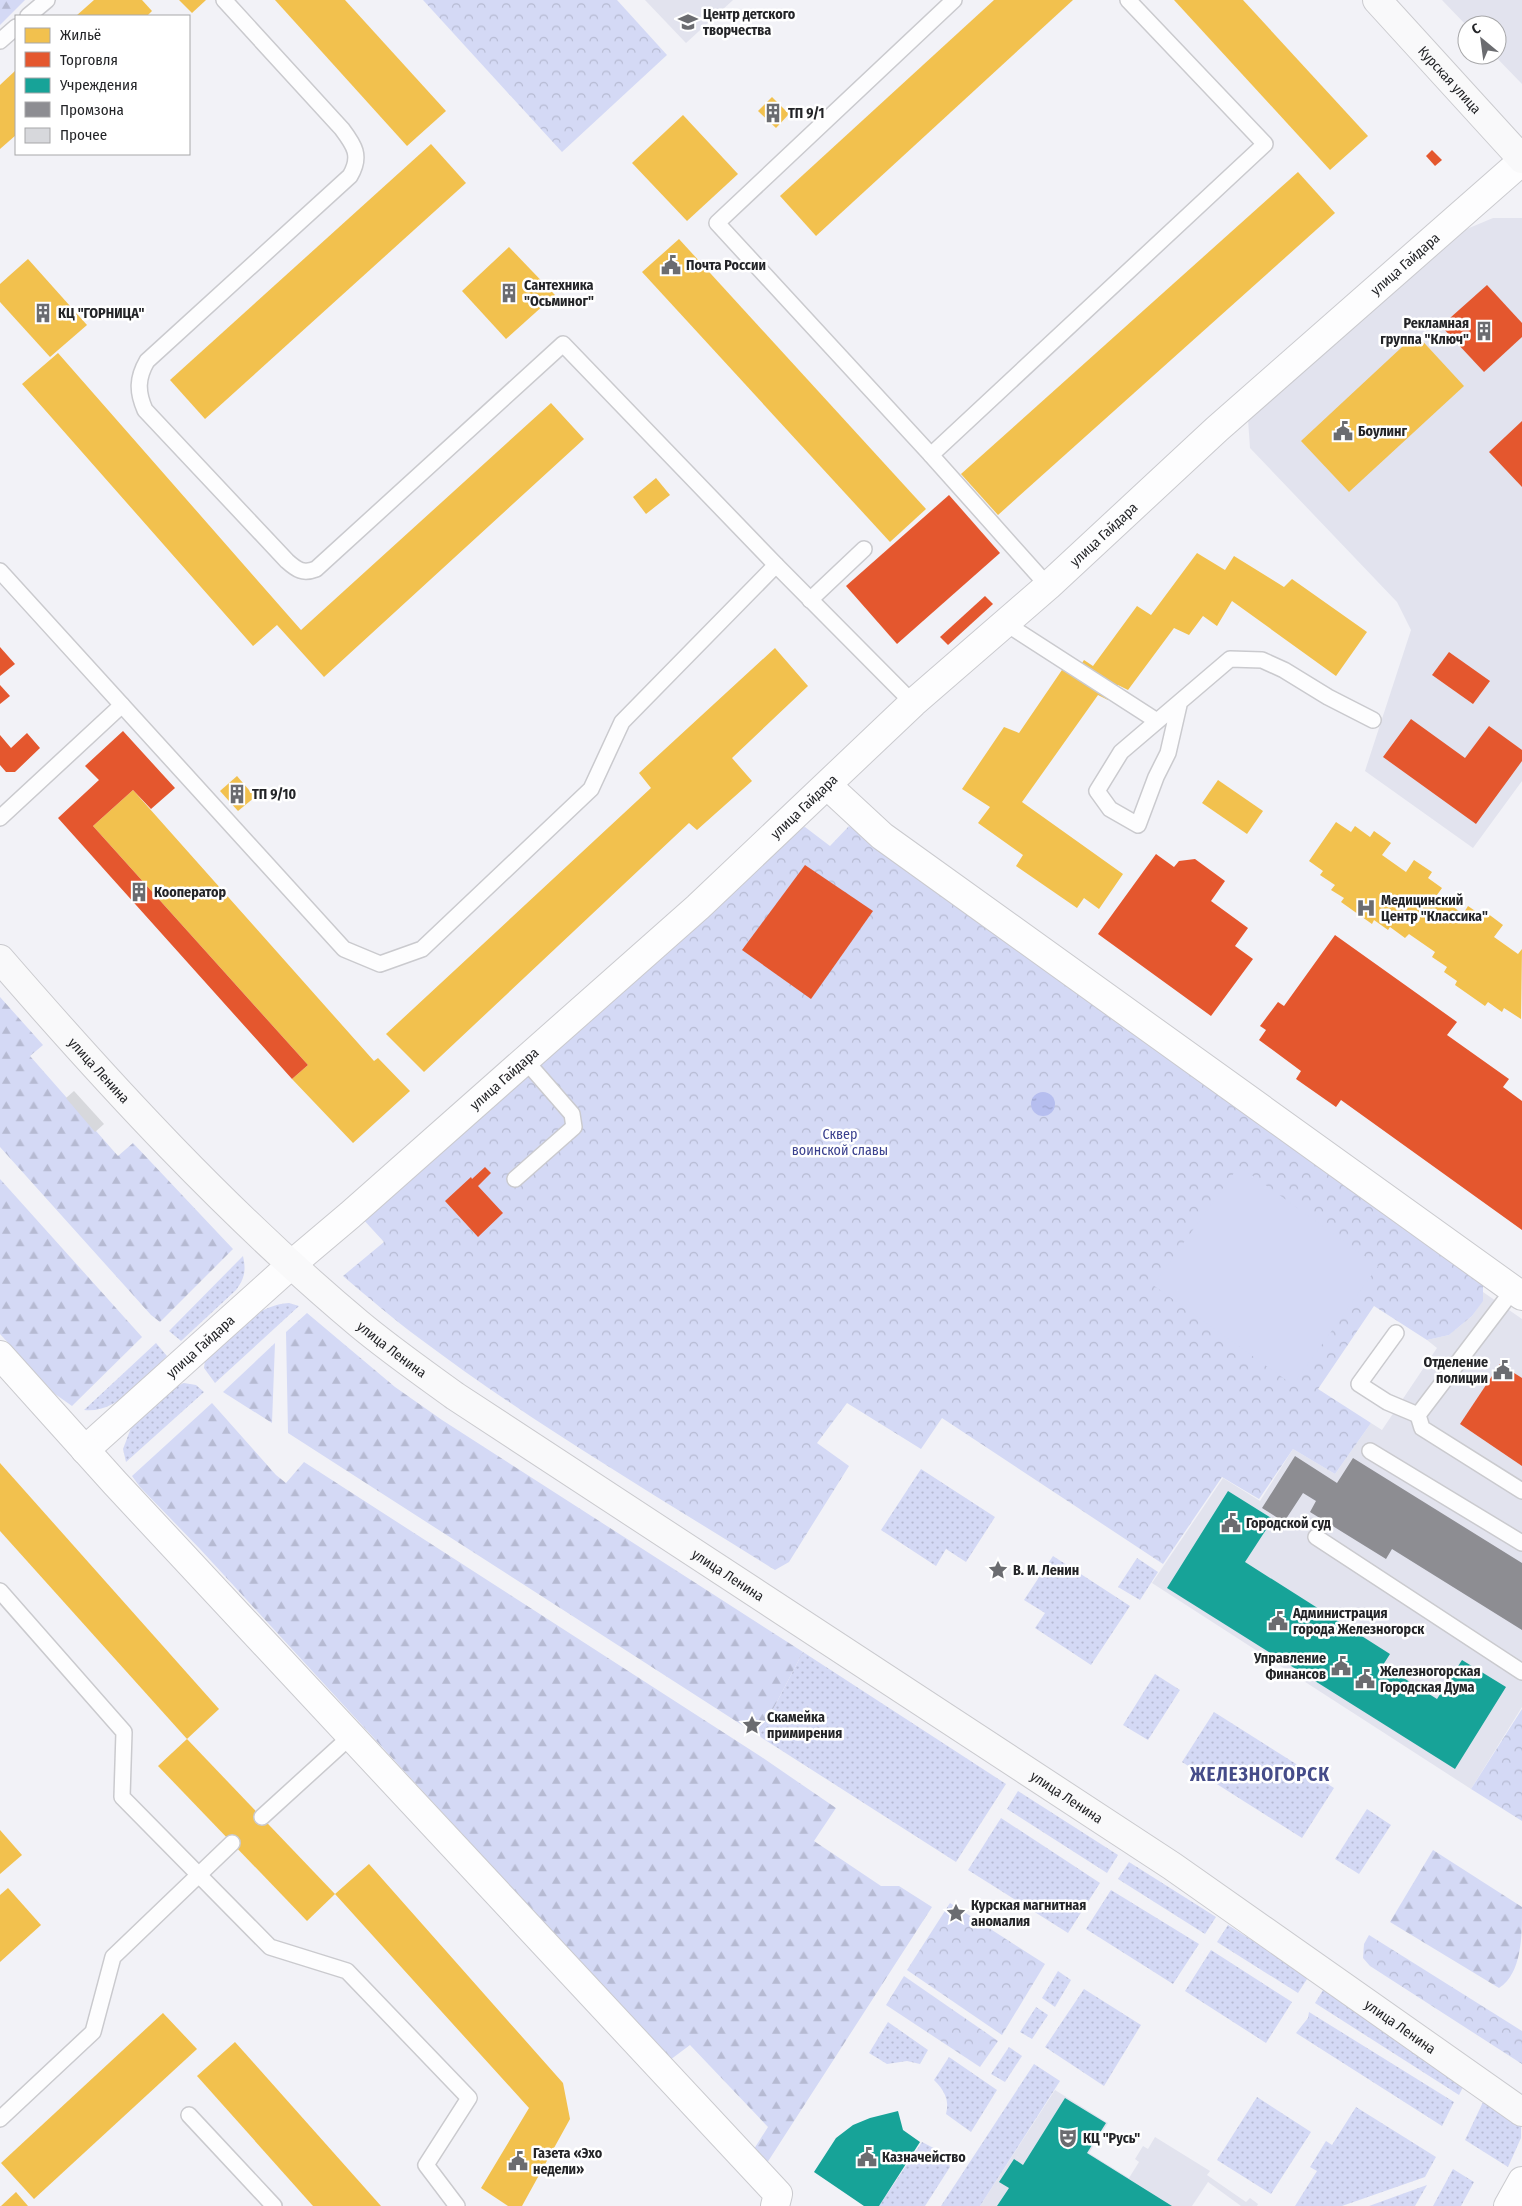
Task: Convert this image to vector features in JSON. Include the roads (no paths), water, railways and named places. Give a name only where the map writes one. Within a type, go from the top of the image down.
[{"type":"main road","name":"Курская улица","points":[[1377,0],[1522,160]]},
{"type":"main road","name":"улица Ленина","points":[[0,959],[182,1157],[258,1234],[359,1324],[455,1396],[1172,1866],[1522,2112]]},
{"type":"street","name":"улица Гайдара","points":[[85,1450],[292,1264],[698,907],[828,786],[913,703],[1048,586],[1217,429],[1522,160]]},
{"type":"street","points":[[828,786],[882,836],[1518,1293]]},
{"type":"street","points":[[0,1355],[85,1450],[778,2194],[776,2206]]},
{"type":"street","points":[[1508,2206],[1522,2181]]},
{"type":"lane","points":[[29,15],[47,0]]},
{"type":"lane","points":[[224,0],[350,140],[356,152],[357,165],[350,176],[147,361],[140,376],[139,396],[146,410],[287,561],[298,570],[307,573],[316,569],[563,344],[810,600],[913,703]]},
{"type":"lane","points":[[954,0],[718,223],[931,455],[1048,586]]},
{"type":"lane","points":[[931,455],[1265,144],[1128,0]]},
{"type":"lane","points":[[0,41],[15,28]]},
{"type":"lane","points":[[810,600],[864,549]]},
{"type":"lane","points":[[0,571],[344,949],[380,964],[422,949],[591,789],[622,722],[776,565]]},
{"type":"lane","points":[[1005,623],[1157,721]]},
{"type":"lane","points":[[1179,705],[1168,753],[1156,777],[1138,825],[1110,809],[1096,791],[1121,752],[1179,705],[1202,681],[1230,660],[1262,660],[1284,670],[1328,697],[1374,720]]},
{"type":"lane","points":[[0,818],[122,704]]},
{"type":"lane","points":[[515,1179],[574,1127],[572,1114],[525,1060]]},
{"type":"lane","points":[[1418,1415],[1518,1293]]},
{"type":"lane","points":[[1396,1333],[1359,1384],[1387,1402],[1418,1415]]},
{"type":"lane","points":[[1418,1415],[1422,1428],[1522,1491]]},
{"type":"lane","points":[[1370,1451],[1522,1543]]},
{"type":"lane","points":[[1316,1537],[1522,1672]]},
{"type":"lane","points":[[0,1591],[124,1732],[122,1797],[270,1947],[347,1972],[469,2098],[426,2165],[457,2206]]},
{"type":"lane","points":[[262,1817],[352,1736]]},
{"type":"lane","points":[[0,2119],[93,2032],[113,1956],[232,1843]]},
{"type":"lane","points":[[189,2115],[274,2206]]},
{"type":"water","points":[[1043,1092],[1051,1096],[1055,1104],[1051,1112],[1043,1116],[1035,1112],[1031,1104],[1035,1096]]},
{"type":"place","name":"Центр детского творчества","points":[[688,22]]},
{"type":"place","name":"ТП 9/1","points":[[773,113]]},
{"type":"place","name":"Почта России","points":[[671,265]]},
{"type":"place","name":"Сантехника \"Осьминог\"","points":[[509,293]]},
{"type":"place","name":"КЦ \"ГОРНИЦА\"","points":[[43,313]]},
{"type":"place","name":"Рекламная группа \"Ключ\"","points":[[1484,331]]},
{"type":"place","name":"Боулинг","points":[[1343,431]]},
{"type":"place","name":"ТП 9/10","points":[[237,794]]},
{"type":"place","name":"Кооператор","points":[[139,892]]},
{"type":"place","name":"Медицинский Центр \"Классика\"","points":[[1366,908]]},
{"type":"place","name":"Отделение полиции","points":[[1503,1370]]},
{"type":"place","name":"Городской суд","points":[[1231,1523]]},
{"type":"place","name":"В. И. Ленин","points":[[998,1570]]},
{"type":"place","name":"Администрация города Железногорск","points":[[1278,1621]]},
{"type":"place","name":"Управление Финансов","points":[[1341,1666]]},
{"type":"place","name":"Железногорская Городская Дума","points":[[1365,1679]]},
{"type":"place","name":"Скамейка примирения","points":[[752,1725]]},
{"type":"place","name":"Курская магнитная аномалия","points":[[956,1913]]},
{"type":"place","name":"КЦ \"Русь\"","points":[[1068,2138]]},
{"type":"place","name":"Казначейство","points":[[867,2157]]},
{"type":"place","name":"Газета «Эхо недели»","points":[[518,2161]]},
{"type":"district","name":"ЖЕЛЕЗНОГОРСК","points":[[1260,1774]]},
{"type":"park label","name":"Сквер воинской славы","points":[[840,1142]]}]
